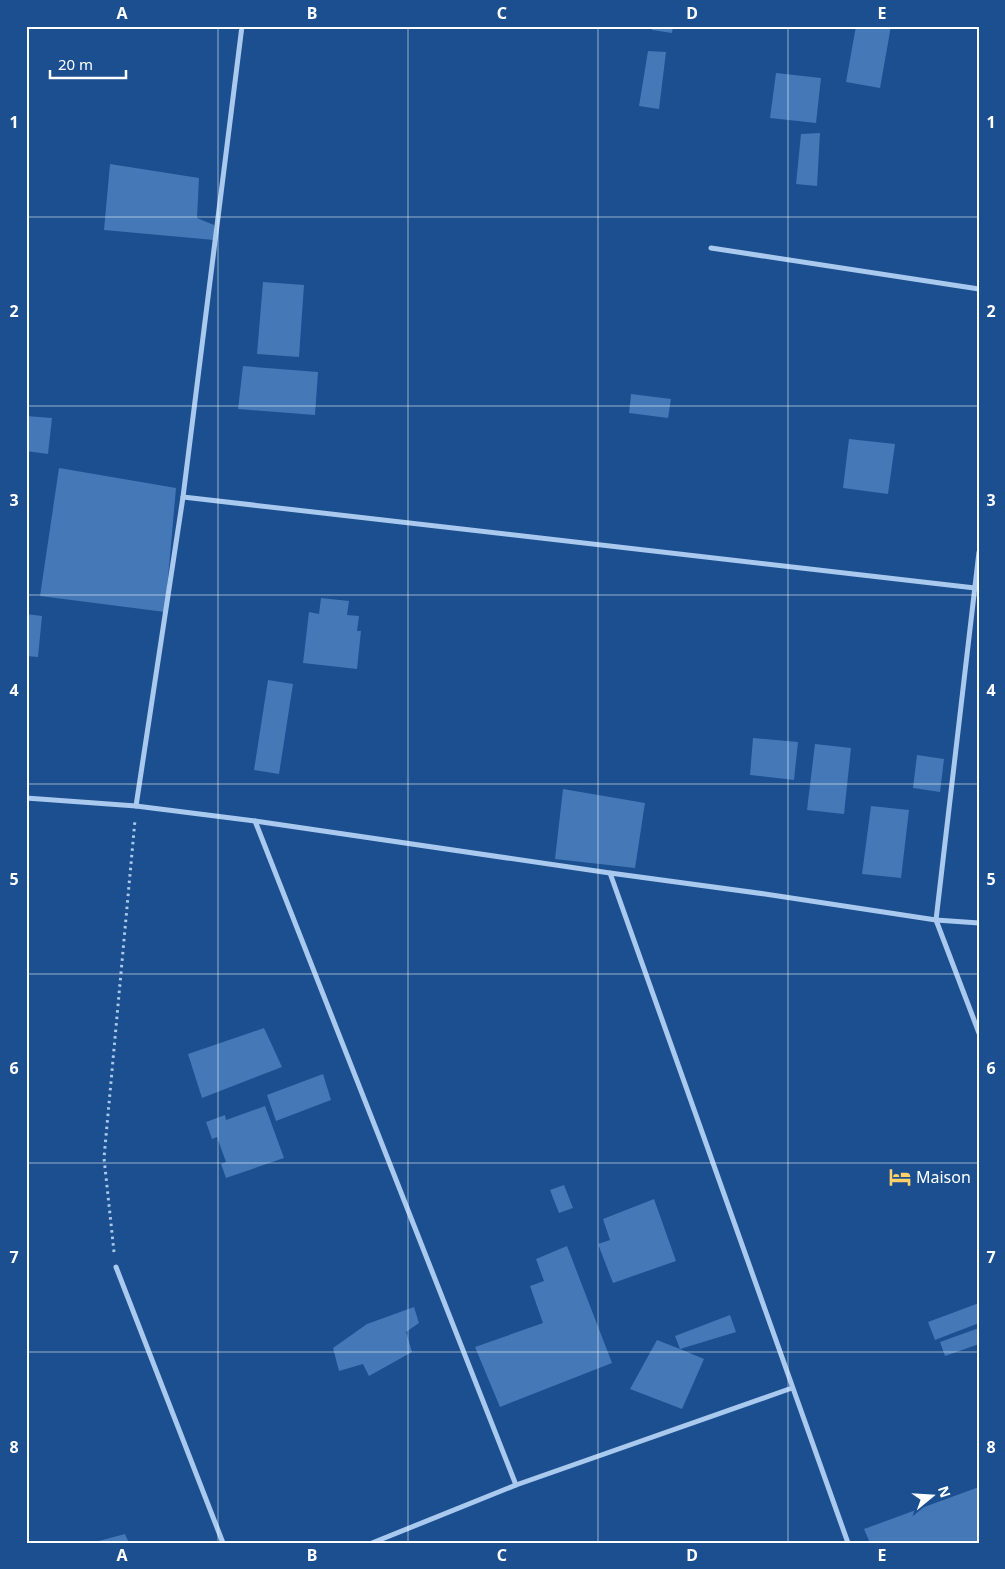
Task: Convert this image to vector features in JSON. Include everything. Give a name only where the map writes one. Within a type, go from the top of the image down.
[{"type":"street","points":[[136,806],[183,497],[242,26]]},
{"type":"street","points":[[710,248],[979,289]]},
{"type":"street","points":[[183,497],[974,588]]},
{"type":"street","points":[[979,552],[936,920],[979,1033]]},
{"type":"street","points":[[26,798],[136,806],[255,821],[936,920],[979,923]]},
{"type":"street","points":[[255,821],[516,1485]]},
{"type":"street","points":[[610,873],[848,1543]]},
{"type":"street","points":[[116,1267],[223,1543]]},
{"type":"street","points":[[372,1543],[516,1485],[792,1388]]},
{"type":"path","points":[[116,1267],[104,1158],[136,806]]},
{"type":"building","points":[[652,26],[673,26],[672,33],[652,30]]},
{"type":"building","points":[[856,26],[891,26],[880,88],[846,82]]},
{"type":"building","points":[[648,51],[666,52],[659,109],[639,106]]},
{"type":"building","points":[[776,73],[821,78],[816,123],[770,118]]},
{"type":"building","points":[[820,133],[817,186],[796,184],[801,134]]},
{"type":"building","points":[[110,164],[199,178],[197,218],[214,225],[214,240],[104,230]]},
{"type":"building","points":[[263,282],[304,285],[299,357],[257,354]]},
{"type":"building","points":[[243,366],[318,372],[315,415],[238,409]]},
{"type":"building","points":[[631,394],[671,399],[668,418],[629,413]]},
{"type":"building","points":[[26,416],[52,418],[48,454],[26,451]]},
{"type":"building","points":[[849,439],[895,444],[888,494],[843,488]]},
{"type":"building","points":[[59,468],[176,488],[165,612],[40,596]]},
{"type":"building","points":[[321,598],[349,601],[347,615],[359,616],[357,631],[361,631],[357,669],[303,663],[309,612],[319,614]]},
{"type":"building","points":[[26,614],[42,616],[38,657],[26,656]]},
{"type":"building","points":[[268,680],[293,684],[279,774],[254,770]]},
{"type":"building","points":[[753,738],[798,742],[794,780],[750,775]]},
{"type":"building","points":[[815,744],[851,748],[844,814],[807,810]]},
{"type":"building","points":[[917,755],[944,759],[940,792],[913,788]]},
{"type":"building","points":[[563,789],[645,803],[635,868],[555,859]]},
{"type":"building","points":[[871,806],[909,810],[901,878],[862,874]]},
{"type":"building","points":[[264,1028],[282,1067],[202,1098],[188,1054]]},
{"type":"building","points":[[323,1074],[331,1100],[276,1121],[267,1095]]},
{"type":"building","points":[[265,1106],[284,1158],[226,1178],[221,1164],[226,1162],[217,1137],[212,1139],[206,1122],[225,1115],[226,1120]]},
{"type":"building","points":[[564,1185],[573,1208],[559,1213],[550,1190]]},
{"type":"building","points":[[654,1199],[676,1261],[613,1283],[598,1244],[610,1240],[603,1219]]},
{"type":"building","points":[[567,1246],[612,1363],[500,1407],[475,1347],[543,1323],[530,1286],[544,1281],[536,1259]]},
{"type":"building","points":[[979,1303],[979,1323],[935,1340],[928,1322]]},
{"type":"building","points":[[414,1307],[419,1323],[406,1332],[412,1352],[369,1376],[363,1364],[339,1371],[333,1348],[367,1324]]},
{"type":"building","points":[[730,1315],[736,1332],[680,1349],[675,1336]]},
{"type":"building","points":[[979,1328],[979,1344],[945,1356],[940,1342]]},
{"type":"building","points":[[657,1340],[704,1359],[682,1409],[630,1389]]},
{"type":"building","points":[[979,1487],[979,1543],[870,1543],[864,1529]]},
{"type":"building","points":[[125,1534],[129,1543],[95,1543],[95,1542]]},
{"type":"place","name":"Maison","points":[[900,1177]]}]
